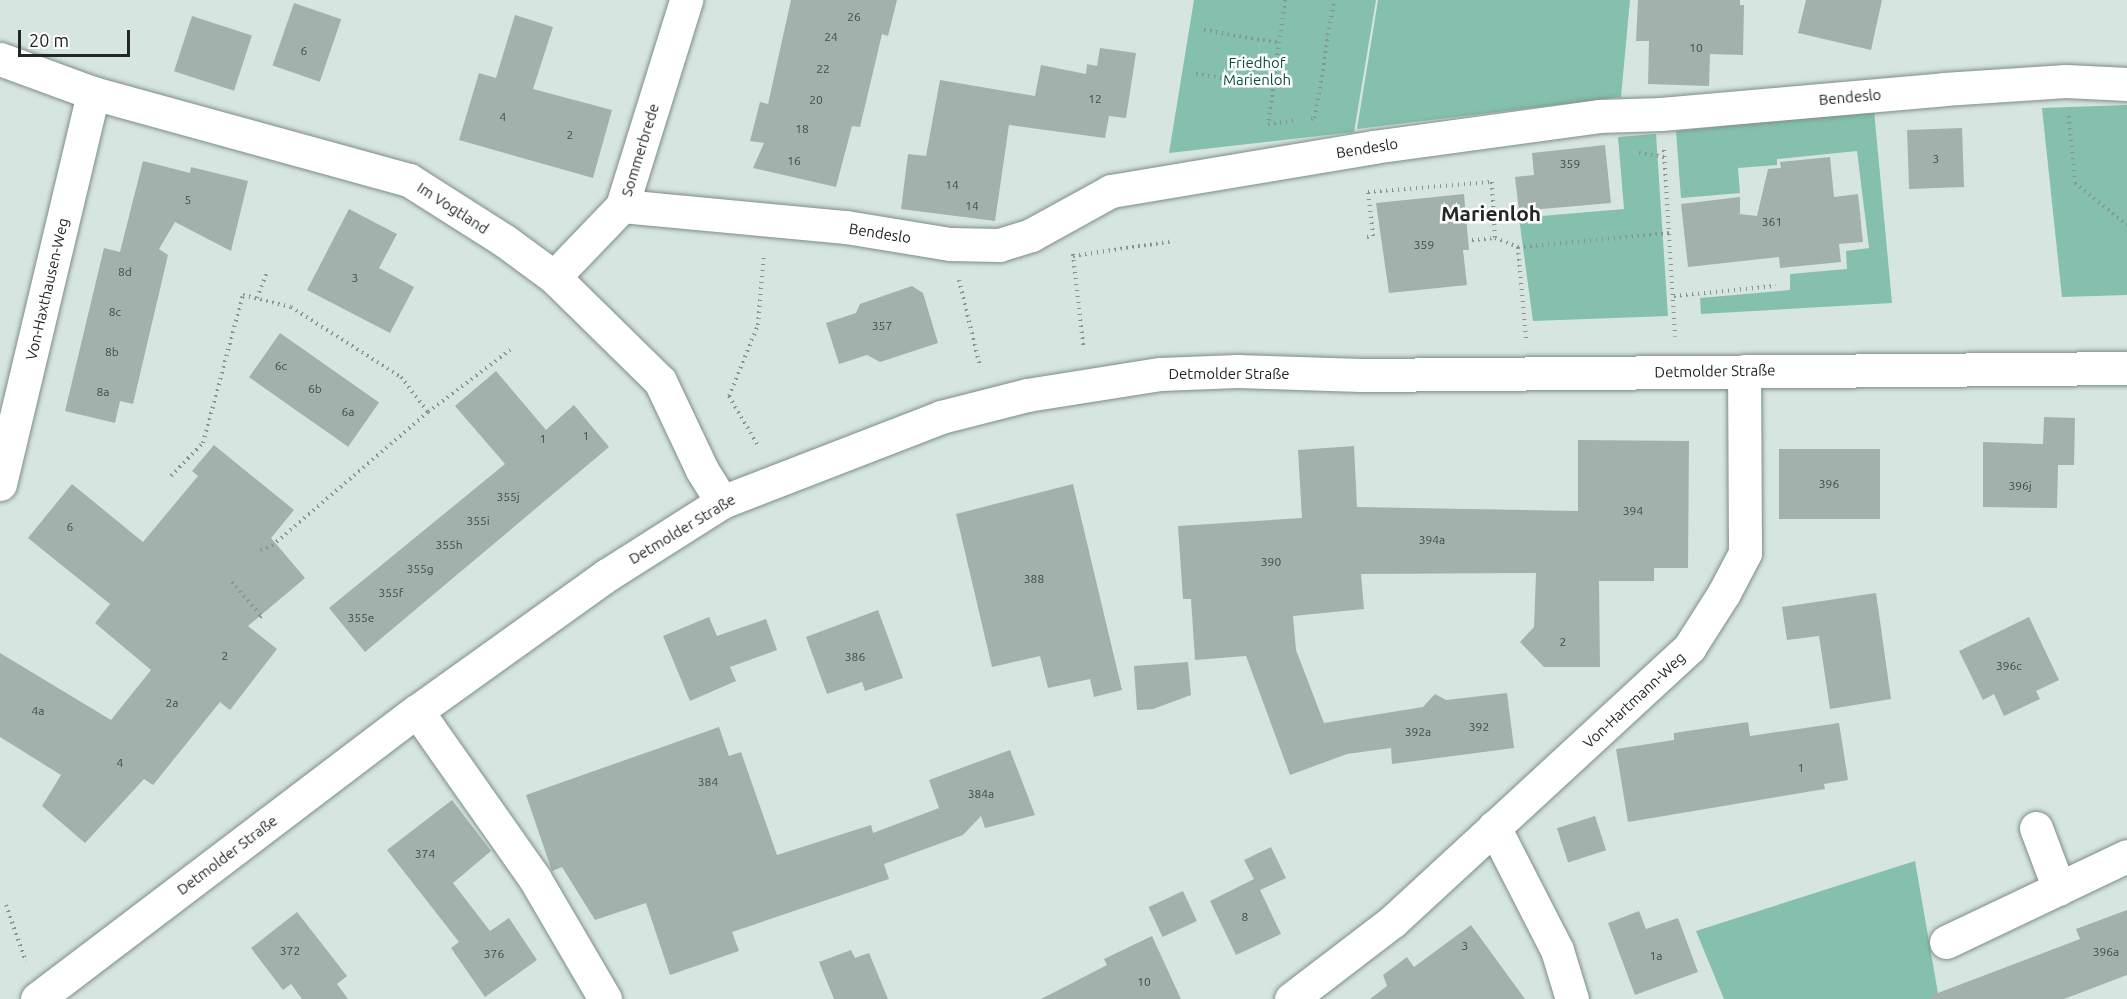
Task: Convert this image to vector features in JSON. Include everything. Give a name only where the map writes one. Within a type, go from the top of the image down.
[{"type":"street","name":"Sommerbrede","points":[[554,277],[622,207],[686,0]]},
{"type":"street","name":"Im Vogtland","points":[[0,59],[93,93],[409,180],[505,241],[554,277],[660,381],[702,470],[722,502]]},
{"type":"street","name":"Bendeslo","points":[[622,207],[846,227],[950,244],[999,245],[1031,235],[1111,191],[1373,147],[1599,116],[1661,114],[1944,89],[2066,81],[2127,84]]},
{"type":"street","name":"Von-Haxthausen-Weg","points":[[0,484],[93,93]]},
{"type":"street","name":"Detmolder Straße","points":[[40,998],[417,711],[565,603],[722,502],[941,417],[1027,396],[1160,374],[1237,371],[1328,375],[2127,368]]},
{"type":"street","name":"Von-Hartmann-Weg","points":[[1291,999],[1393,921],[1689,648],[1724,593],[1745,553],[1747,538],[1744,371]]},
{"type":"street","points":[[417,711],[535,879],[605,999]]},
{"type":"street","points":[[1494,826],[1557,950],[1572,999]]},
{"type":"street","points":[[2036,828],[2059,889]]},
{"type":"street","points":[[1946,942],[2127,856]]},
{"type":"path","points":[[1285,0],[1268,124],[1315,118],[1334,0]]},
{"type":"path","points":[[1204,30],[1279,43]]},
{"type":"path","points":[[1196,74],[1273,86]]},
{"type":"path","points":[[2066,81],[2075,183],[2127,225]]},
{"type":"path","points":[[1665,157],[1676,344]]},
{"type":"path","points":[[1367,237],[1373,237],[1368,192],[1492,182],[1495,238]]},
{"type":"path","points":[[1068,215],[1083,345]]},
{"type":"path","points":[[757,444],[729,396],[758,325],[767,219]]},
{"type":"path","points":[[1472,240],[1495,238],[1518,248],[1671,233]]},
{"type":"path","points":[[1073,256],[1174,241]]},
{"type":"path","points":[[950,244],[980,367]]},
{"type":"path","points":[[1518,248],[1526,341]]},
{"type":"path","points":[[257,298],[266,274]]},
{"type":"path","points":[[1674,296],[1776,286]]},
{"type":"path","points":[[171,476],[203,443],[243,295],[291,307],[400,377],[428,412]]},
{"type":"path","points":[[258,551],[273,545],[428,412],[510,350]]},
{"type":"path","points":[[232,582],[261,616],[257,620]]},
{"type":"path","points":[[6,905],[40,998]]},
{"type":"green space","name":"Friedhof Marienloh","points":[[1194,0],[1376,0],[1354,132],[1169,153]]},
{"type":"green space","points":[[1378,0],[1630,0],[1621,97],[1357,129]]},
{"type":"green space","points":[[2127,105],[2127,295],[2062,297],[2042,108]]},
{"type":"green space","points":[[1874,110],[1892,303],[1701,314],[1700,298],[1790,290],[1790,274],[1847,269],[1846,251],[1869,248],[1857,151],[1777,159],[1777,165],[1738,168],[1740,193],[1681,198],[1676,131]]},
{"type":"green space","points":[[1656,134],[1668,316],[1533,321],[1519,218],[1624,209],[1618,137]]},
{"type":"green space","points":[[1915,861],[1939,999],[1724,999],[1696,931]]},
{"type":"building","points":[[791,0],[897,0],[888,36],[882,34],[860,127],[852,126],[836,187],[753,168],[764,143],[750,141],[760,102],[768,104]]},
{"type":"building","points":[[1638,0],[1740,0],[1740,5],[1744,5],[1743,55],[1710,54],[1709,86],[1648,84],[1649,41],[1636,41]]},
{"type":"building","points":[[1806,0],[1882,0],[1871,50],[1798,33]]},
{"type":"building","points":[[294,3],[341,19],[320,82],[273,65]]},
{"type":"building","points":[[515,15],[553,27],[533,89],[612,110],[593,178],[459,140],[479,73],[496,78]]},
{"type":"building","points":[[192,16],[252,35],[234,91],[174,71]]},
{"type":"building","points":[[1100,48],[1136,53],[1126,118],[1109,116],[1105,138],[1009,125],[995,221],[901,209],[908,154],[926,156],[940,80],[1035,96],[1041,65],[1086,74],[1087,64],[1097,66]]},
{"type":"building","points":[[1962,128],[1964,187],[1909,189],[1907,130]]},
{"type":"building","points":[[1605,145],[1611,203],[1519,211],[1515,177],[1534,175],[1532,153]]},
{"type":"building","points":[[1830,157],[1834,197],[1858,194],[1863,242],[1839,244],[1841,262],[1780,268],[1779,257],[1688,267],[1681,204],[1740,197],[1740,214],[1757,216],[1768,169],[1781,168],[1780,162]]},
{"type":"building","points":[[143,161],[190,173],[191,167],[248,181],[231,251],[175,222],[159,249],[168,255],[133,404],[120,401],[115,423],[65,411],[104,248],[120,252]]},
{"type":"building","points":[[1464,194],[1469,250],[1463,250],[1467,285],[1389,293],[1376,203]]},
{"type":"building","points":[[349,209],[397,234],[379,268],[414,287],[390,333],[307,290]]},
{"type":"building","points":[[912,286],[923,293],[938,343],[880,362],[867,355],[839,364],[826,323],[856,313],[860,304]]},
{"type":"building","points":[[280,333],[379,402],[348,447],[249,377]]},
{"type":"building","points":[[496,371],[546,430],[574,405],[609,447],[365,652],[329,608],[505,464],[455,406]]},
{"type":"building","points":[[2044,417],[2075,418],[2074,465],[2058,465],[2057,508],[1983,507],[1983,442],[2043,444]]},
{"type":"building","points":[[1578,440],[1689,441],[1688,568],[1654,568],[1654,581],[1599,581],[1600,667],[1544,667],[1520,642],[1534,627],[1536,573],[1361,574],[1364,609],[1293,616],[1296,650],[1324,723],[1423,707],[1435,694],[1446,700],[1507,693],[1514,748],[1392,764],[1391,748],[1347,754],[1290,775],[1246,656],[1195,660],[1191,599],[1183,599],[1178,526],[1302,518],[1298,450],[1354,446],[1357,507],[1578,511]]},
{"type":"building","points":[[214,445],[294,510],[271,538],[305,578],[248,626],[277,649],[230,710],[220,702],[153,785],[144,779],[85,843],[42,806],[61,775],[0,737],[0,653],[111,720],[151,670],[95,623],[110,604],[28,538],[72,484],[143,542],[198,476],[192,471]]},
{"type":"building","points":[[1779,449],[1880,449],[1880,519],[1779,519]]},
{"type":"building","points":[[1073,484],[1122,690],[1094,697],[1090,679],[1048,688],[1040,656],[992,667],[956,514]]},
{"type":"building","points":[[1876,593],[1891,699],[1830,709],[1819,636],[1787,640],[1782,607]]},
{"type":"building","points":[[878,610],[903,678],[865,691],[862,682],[827,694],[806,637]]},
{"type":"building","points":[[709,617],[717,636],[766,619],[777,650],[730,667],[736,681],[690,701],[663,636]]},
{"type":"building","points":[[2029,617],[2059,680],[2036,691],[2040,699],[2004,716],[1994,694],[1983,700],[1959,651]]},
{"type":"building","points":[[1188,662],[1191,695],[1153,709],[1137,710],[1134,666]]},
{"type":"building","points":[[1748,722],[1750,736],[1839,723],[1848,780],[1824,784],[1825,789],[1628,822],[1616,749],[1674,740],[1674,733]]},
{"type":"building","points":[[719,727],[729,756],[741,752],[777,855],[871,825],[873,833],[939,808],[929,780],[1010,750],[1035,815],[985,828],[981,816],[963,835],[884,864],[889,879],[732,932],[739,951],[670,975],[646,903],[595,920],[562,867],[552,871],[526,795]]},
{"type":"building","points":[[452,800],[491,851],[453,883],[490,931],[509,918],[537,960],[485,997],[451,948],[459,942],[387,850]]},
{"type":"building","points":[[1595,816],[1606,850],[1568,863],[1557,828]]},
{"type":"building","points":[[1271,847],[1286,878],[1260,890],[1281,934],[1236,955],[1210,901],[1254,879],[1244,860]]},
{"type":"building","points":[[1183,891],[1197,921],[1163,937],[1149,907]]},
{"type":"building","points":[[2127,910],[2127,975],[2064,999],[1930,999],[1930,996],[2080,939],[2076,929]]},
{"type":"building","points":[[1639,911],[1646,929],[1678,918],[1698,972],[1635,995],[1608,923]]},
{"type":"building","points":[[297,912],[347,976],[337,984],[348,999],[302,999],[291,984],[283,990],[251,948]]},
{"type":"building","points":[[1471,925],[1525,999],[1370,999],[1387,986],[1383,975],[1407,957],[1414,967]]},
{"type":"building","points":[[1152,936],[1181,999],[1041,999],[1107,965],[1104,959]]},
{"type":"building","points":[[851,950],[855,958],[869,953],[888,999],[834,999],[819,962]]},
{"type":"district","name":"Marienloh","points":[[1491,213]]}]
